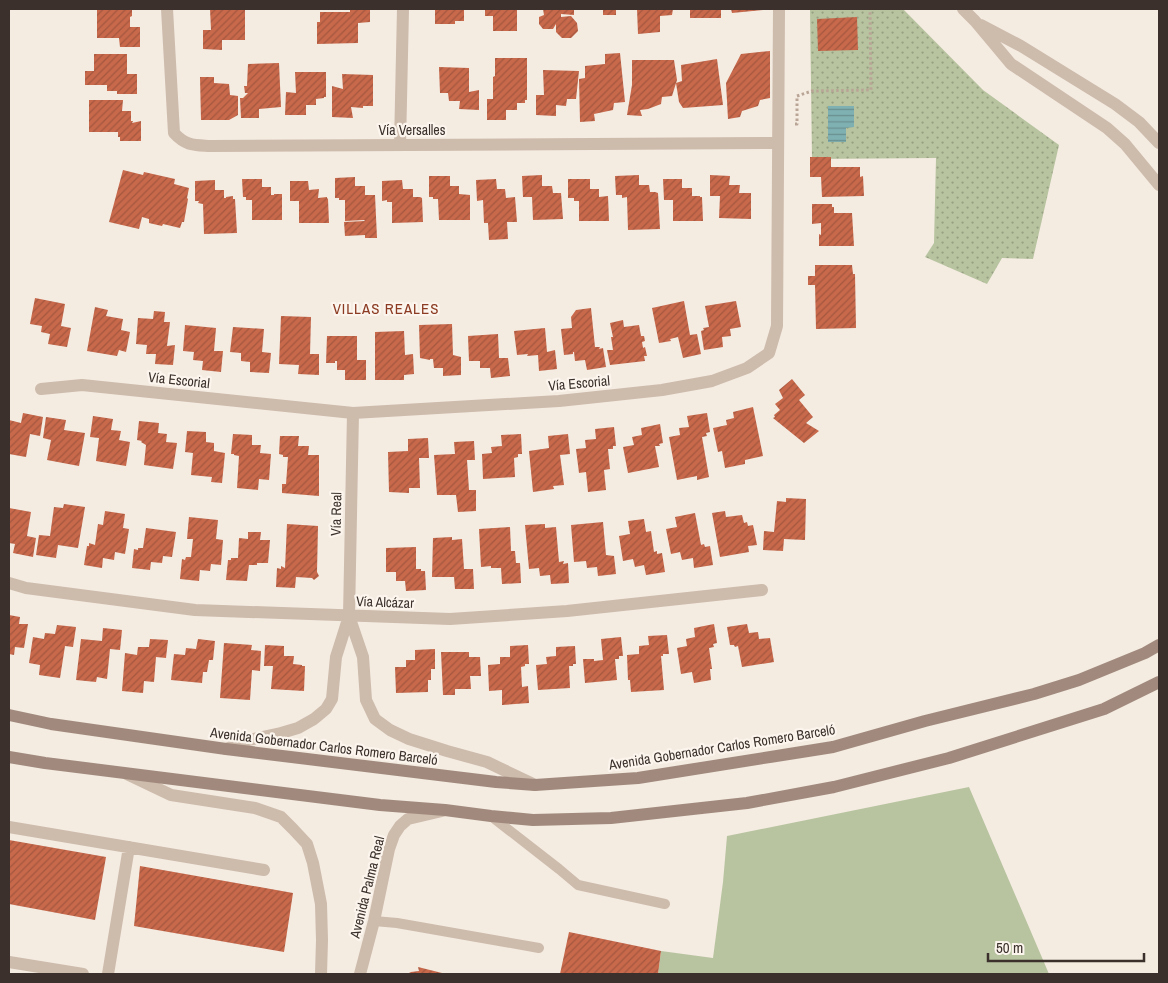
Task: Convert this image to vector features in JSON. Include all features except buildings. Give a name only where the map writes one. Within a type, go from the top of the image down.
[{"type":"main road","name":"Avenida Gobernador Carlos Romero Barceló","points":[[9,715],[51,724],[226,749],[496,782],[535,785],[638,778],[833,747],[925,721],[1034,694],[1079,680],[1145,653],[1159,645]]},
{"type":"main road","points":[[9,756],[127,774],[380,805],[533,820],[611,818],[747,803],[834,787],[949,758],[1104,709],[1159,682]]},
{"type":"street","name":"Vía Versalles","points":[[167,9],[174,133],[180,140],[189,144],[210,146],[778,143]]},
{"type":"street","points":[[400,145],[403,9]]},
{"type":"street","name":"Vía Escorial","points":[[41,389],[82,385],[353,413],[559,401],[662,390],[712,381],[746,368],[769,353],[777,326],[779,9]]},
{"type":"street","points":[[962,9],[975,21],[1010,64],[1107,128],[1125,144],[1159,184]]},
{"type":"street","points":[[975,21],[1116,104],[1159,143]]},
{"type":"street","name":"Vía Real","points":[[350,616],[353,413]]},
{"type":"street","name":"Vía Alcázar","points":[[9,582],[26,588],[195,610],[450,619],[567,611],[762,590]]},
{"type":"street","points":[[226,749],[249,740],[298,728],[314,719],[326,709],[332,699],[336,657],[350,616]]},
{"type":"street","points":[[350,616],[363,657],[366,700],[375,719],[390,730],[409,739],[487,762],[535,785]]},
{"type":"street","points":[[127,774],[171,795],[256,808],[280,817],[293,829],[307,844],[313,863],[321,904],[322,974]]},
{"type":"street","name":"Avenida Palma Real","points":[[360,974],[374,921],[389,849],[394,835],[408,819],[445,810]]},
{"type":"street","points":[[9,827],[264,870]]},
{"type":"street","points":[[108,974],[129,847]]},
{"type":"street","points":[[9,962],[83,974]]},
{"type":"lane","points":[[491,816],[578,885],[665,904]]},
{"type":"lane","points":[[374,921],[397,923],[539,948]]},
{"type":"path","points":[[778,124],[797,124],[797,96],[812,91],[871,90],[870,9]]},
{"type":"green space","points":[[810,9],[903,9],[983,90],[1059,145],[1033,259],[1002,258],[987,284],[925,257],[934,243],[936,158],[812,159]]},
{"type":"green space","points":[[969,787],[1049,974],[658,974],[661,951],[713,958],[727,836]]},
{"type":"water","points":[[828,106],[854,106],[854,127],[846,128],[846,142],[828,142]]},
{"type":"district","name":"VILLAS REALES","points":[[386,308]]}]
